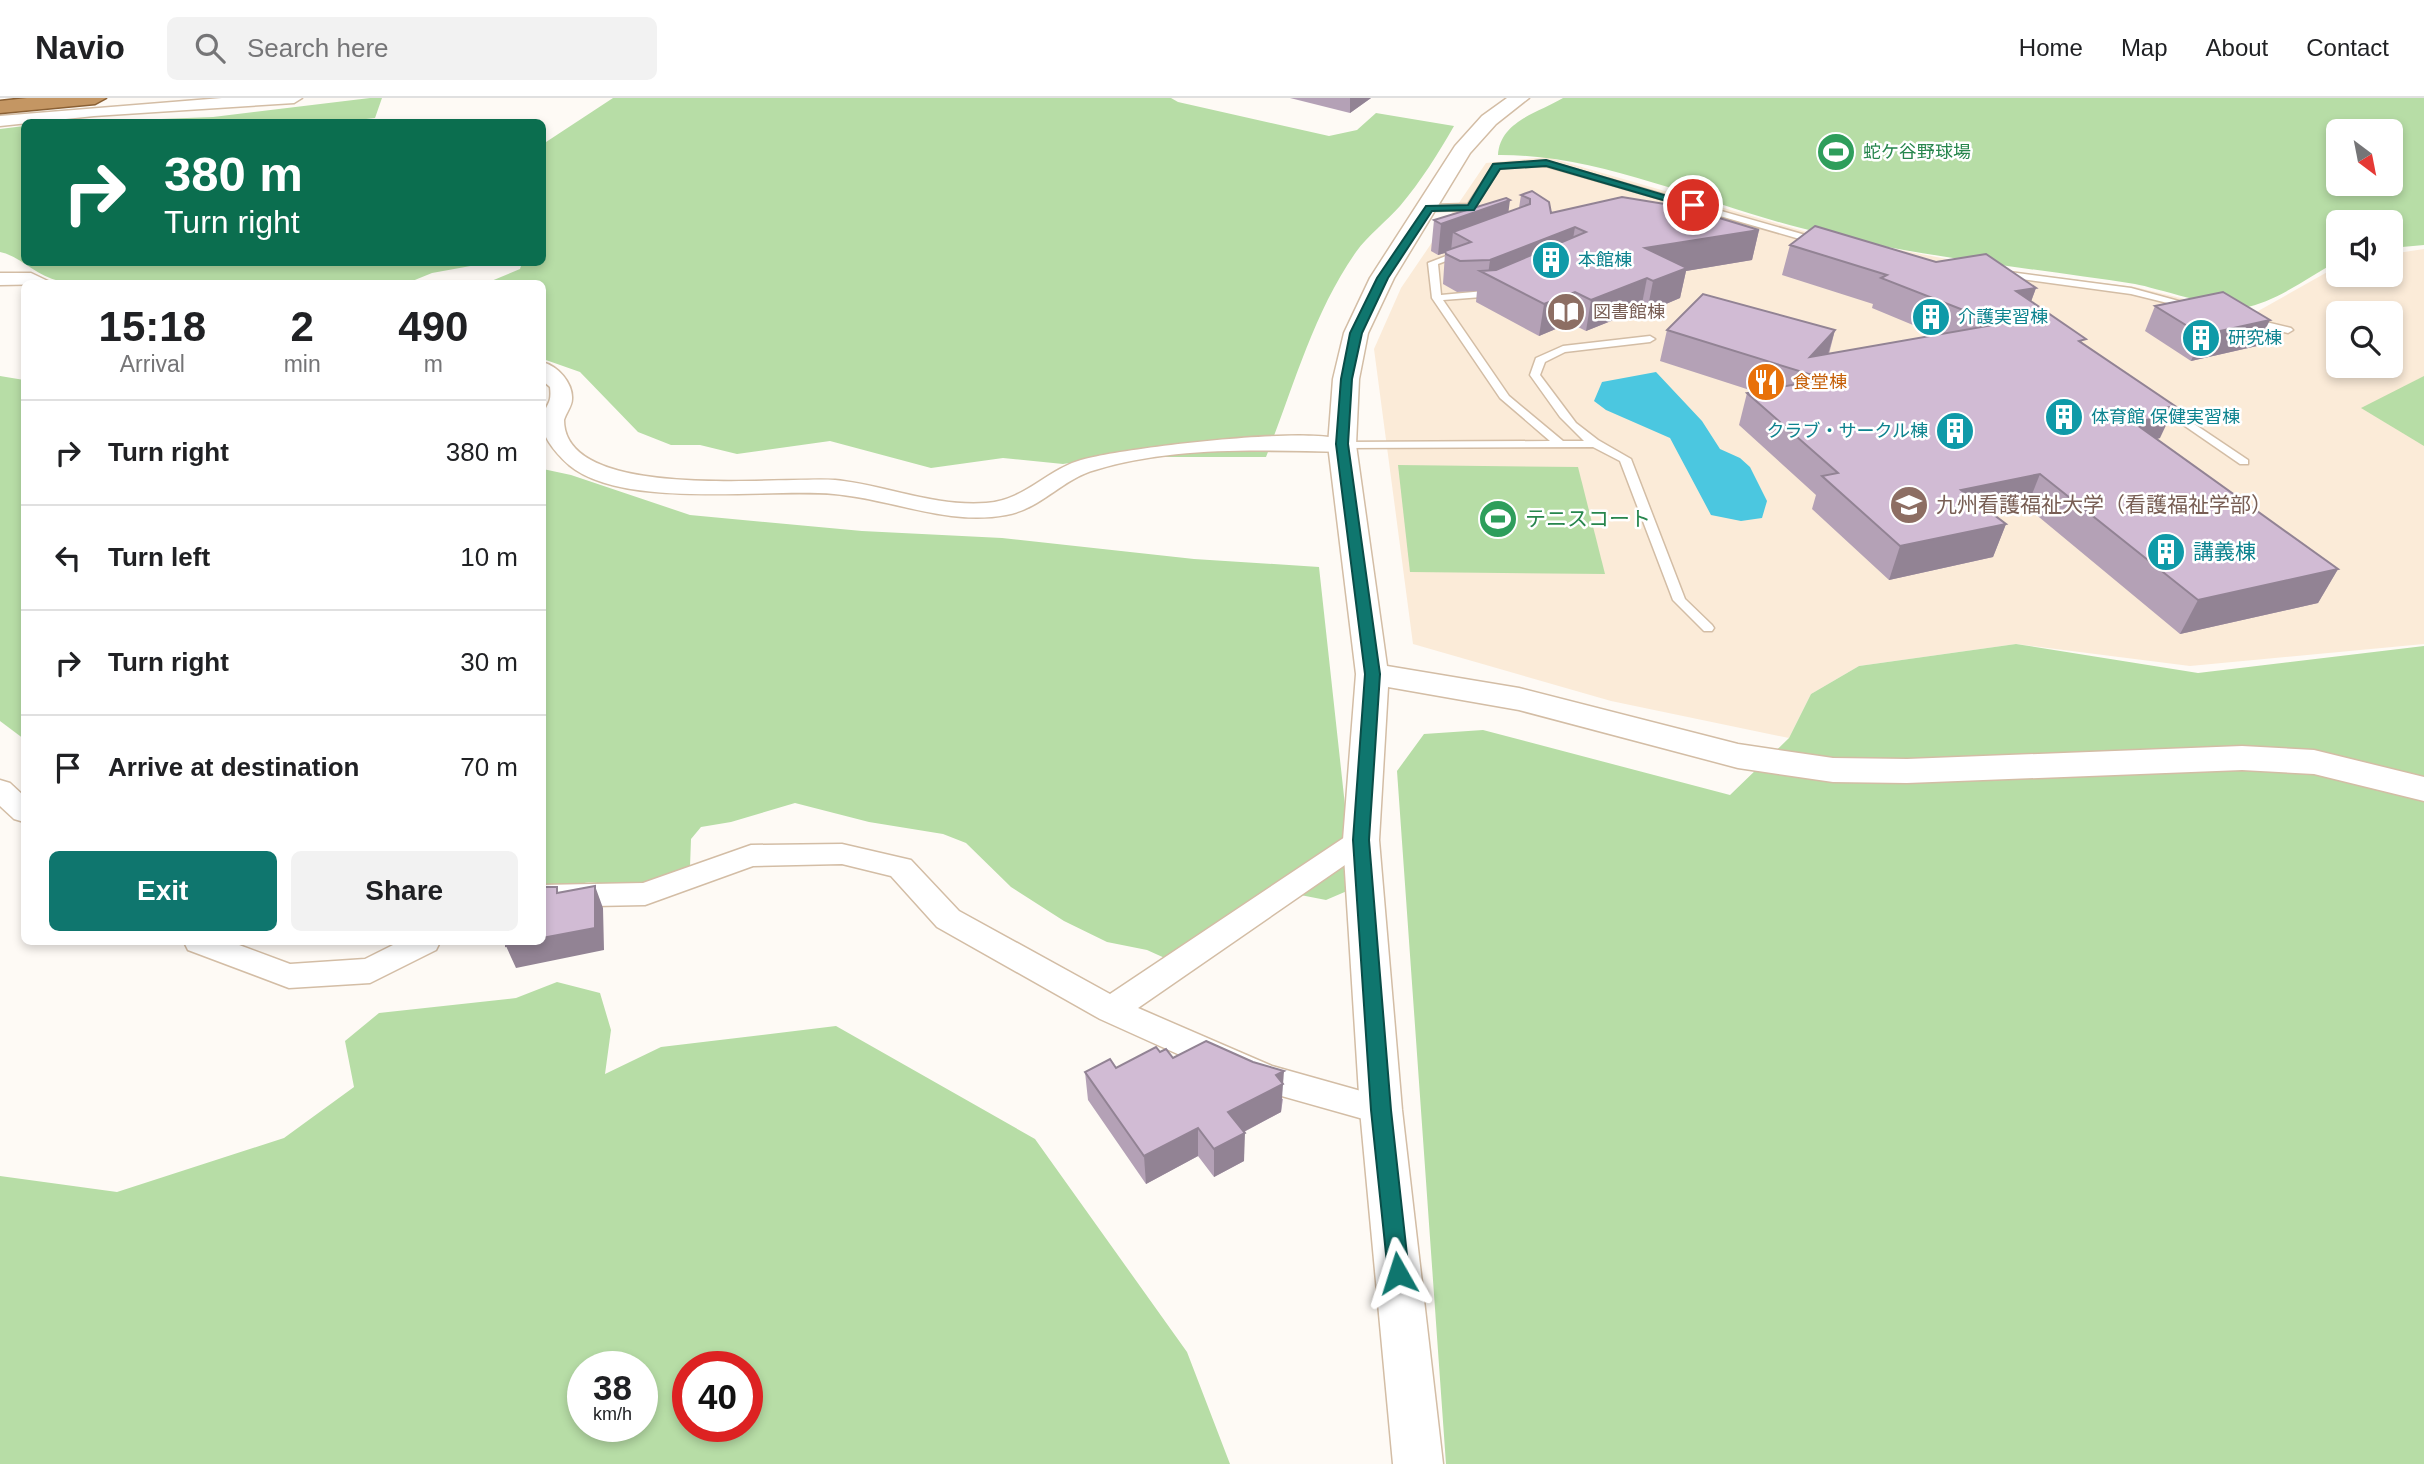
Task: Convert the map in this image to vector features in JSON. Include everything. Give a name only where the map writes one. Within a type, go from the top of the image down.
[{"type":"highway","points":[[0,107],[95,98]]},
{"type":"street","points":[[0,121],[94,111],[294,98]]},
{"type":"street","points":[[1418,1464],[1381,1110],[1361,840],[1372,674],[1342,444],[1346,379],[1356,333],[1382,278],[1429,208],[1462,150],[1489,120],[1519,98]]},
{"type":"street","points":[[0,279],[34,280]]},
{"type":"street","points":[[546,372],[560,385],[562,402],[552,415],[552,427],[562,446],[572,455],[583,464],[638,483],[688,488],[834,486],[948,508],[1007,508],[1053,486],[1086,464],[1120,457],[1252,444],[1342,444]]},
{"type":"street","points":[[1372,674],[1519,699],[1738,756],[1833,770],[1921,771],[2242,758],[2314,762],[2424,789]]},
{"type":"street","points":[[0,790],[21,809]]},
{"type":"street","points":[[1111,1010],[1361,840]]},
{"type":"street","points":[[546,896],[645,894],[751,856],[842,854],[901,868],[948,919],[1111,1010],[1265,1079],[1381,1110]]},
{"type":"street","points":[[207,945],[289,976],[370,971],[419,945]]},
{"type":"lane","points":[[1471,208],[1497,166],[1546,163],[1829,243]]},
{"type":"lane","points":[[1429,208],[1471,208],[1483,213]]},
{"type":"lane","points":[[1471,249],[1433,263],[1437,298],[1505,398],[1560,444]]},
{"type":"lane","points":[[1994,273],[2130,291],[2209,310]]},
{"type":"lane","points":[[1437,298],[1488,296],[1500,291]]},
{"type":"lane","points":[[2235,317],[2287,330]]},
{"type":"lane","points":[[1650,339],[1563,349],[1540,360],[1535,375],[1563,418],[1591,444],[1625,459],[1679,600],[1708,628]]},
{"type":"lane","points":[[2145,393],[2244,462]]},
{"type":"lane","points":[[1342,444],[1591,444]]},
{"type":"shaded area","name":"九州看護福祉大学（看護福祉学部）","points":[[1547,157],[1807,232],[2009,271],[2135,287],[2251,315],[2326,273],[2326,287],[2403,287],[2403,252],[2424,249],[2424,644],[2190,666],[2016,644],[1859,666],[1811,694],[1789,738],[1611,701],[1413,644],[1374,349],[1401,288],[1486,163]]},
{"type":"green space","points":[[382,98],[375,118],[366,119],[161,119],[213,117]]},
{"type":"green space","points":[[613,98],[1171,98],[1178,102],[1329,136],[1357,130],[1376,113],[1454,126],[1415,187],[1361,246],[1341,276],[1305,352],[1266,457],[1108,457],[1063,464],[1003,458],[931,468],[830,441],[737,454],[700,445],[671,445],[638,432],[580,372],[546,360],[546,280],[494,280],[520,269],[521,266],[546,266],[546,142]]},
{"type":"green space","points":[[1563,98],[2424,98],[2424,245],[2403,247],[2403,210],[2326,210],[2326,268],[2268,300],[2235,308],[2135,284],[1925,254],[1842,238],[1764,218],[1613,171],[1574,162],[1498,155],[1505,134],[1532,114]]},
{"type":"green space","points":[[21,126],[21,262],[0,252],[0,129]]},
{"type":"green space","points":[[28,266],[470,266],[432,273],[415,280],[56,280]]},
{"type":"green space","points":[[0,376],[21,380],[21,737],[0,721]]},
{"type":"green space","points":[[2424,376],[2424,446],[2361,408]]},
{"type":"green space","name":"テニスコート","points":[[1398,465],[1578,467],[1605,574],[1410,572]]},
{"type":"green space","points":[[546,470],[571,475],[690,515],[862,531],[1002,538],[1194,559],[1319,567],[1354,888],[1326,900],[1285,892],[1167,959],[1147,950],[1107,942],[1064,921],[1011,887],[966,843],[943,834],[869,822],[795,803],[731,822],[701,827],[691,839],[690,867],[637,893],[586,883],[577,885],[546,907]]},
{"type":"green space","points":[[2016,644],[2198,673],[2424,646],[2424,1464],[1446,1464],[1397,771],[1424,734],[1483,730],[1730,795],[1789,738],[1811,694],[1859,666]]},
{"type":"green space","points":[[557,982],[600,993],[611,1030],[605,1074],[661,1047],[836,1026],[1035,1139],[1187,1352],[1230,1464],[0,1464],[0,1176],[117,1192],[284,1138],[354,1087],[345,1041],[379,1013],[516,998]]},
{"type":"water","points":[[1656,372],[1702,421],[1720,449],[1740,458],[1750,467],[1767,501],[1762,518],[1741,521],[1711,515],[1670,438],[1606,410],[1594,401],[1602,382]]},
{"type":"building","points":[[1532,191],[1549,202],[1551,213],[1622,197],[1683,207],[1759,230],[1645,248],[1687,268],[1653,281],[1647,278],[1591,300],[1575,292],[1544,304],[1480,271],[1496,270],[1586,232],[1575,227],[1490,260],[1460,261],[1445,251],[1471,242],[1453,232],[1530,204],[1530,199],[1521,195]]},
{"type":"building","points":[[1506,198],[1510,200],[1441,224],[1434,220]]},
{"type":"building","points":[[1815,226],[1936,262],[1986,254],[2036,288],[2016,291],[2086,339],[2079,341],[2175,406],[2154,410],[2163,417],[2133,422],[2338,569],[2198,600],[2040,474],[1961,490],[2006,524],[1900,546],[1822,476],[1838,473],[1747,393],[1825,379],[1667,330],[1703,294],[1835,330],[1810,357],[1999,324],[1881,278],[1887,275],[1790,245]]},
{"type":"building","points":[[2223,292],[2270,320],[2202,335],[2155,306]]},
{"type":"building","points":[[595,886],[595,928],[546,937],[546,887],[557,887],[557,893]]},
{"type":"building","points":[[1206,1041],[1253,1062],[1284,1071],[1276,1075],[1283,1084],[1228,1112],[1245,1133],[1214,1149],[1198,1128],[1144,1156],[1085,1072],[1110,1059],[1116,1068],[1156,1047],[1160,1052],[1166,1049],[1173,1058]]},
{"type":"place","name":"蛇ケ谷野球場","points":[[1836,152]]},
{"type":"place","name":"本館棟","points":[[1551,260]]},
{"type":"place","name":"図書館棟","points":[[1566,312]]},
{"type":"place","name":"介護実習棟","points":[[1931,317]]},
{"type":"place","name":"研究棟","points":[[2201,338]]},
{"type":"place","name":"食堂棟","points":[[1766,382]]},
{"type":"place","name":"体育館 保健実習棟","points":[[2064,417]]},
{"type":"place","name":"クラブ・サークル棟","points":[[1955,431]]},
{"type":"place","name":"九州看護福祉大学（看護福祉学部）","points":[[1909,505]]},
{"type":"place","name":"テニスコート","points":[[1498,519]]},
{"type":"place","name":"講義棟","points":[[2166,552]]},
{"type":"route","points":[[1398,1273],[1381,1110],[1361,840],[1372,674],[1342,444],[1346,379],[1356,333],[1382,278],[1429,208],[1471,208],[1497,166],[1546,163],[1693,205]]}]
